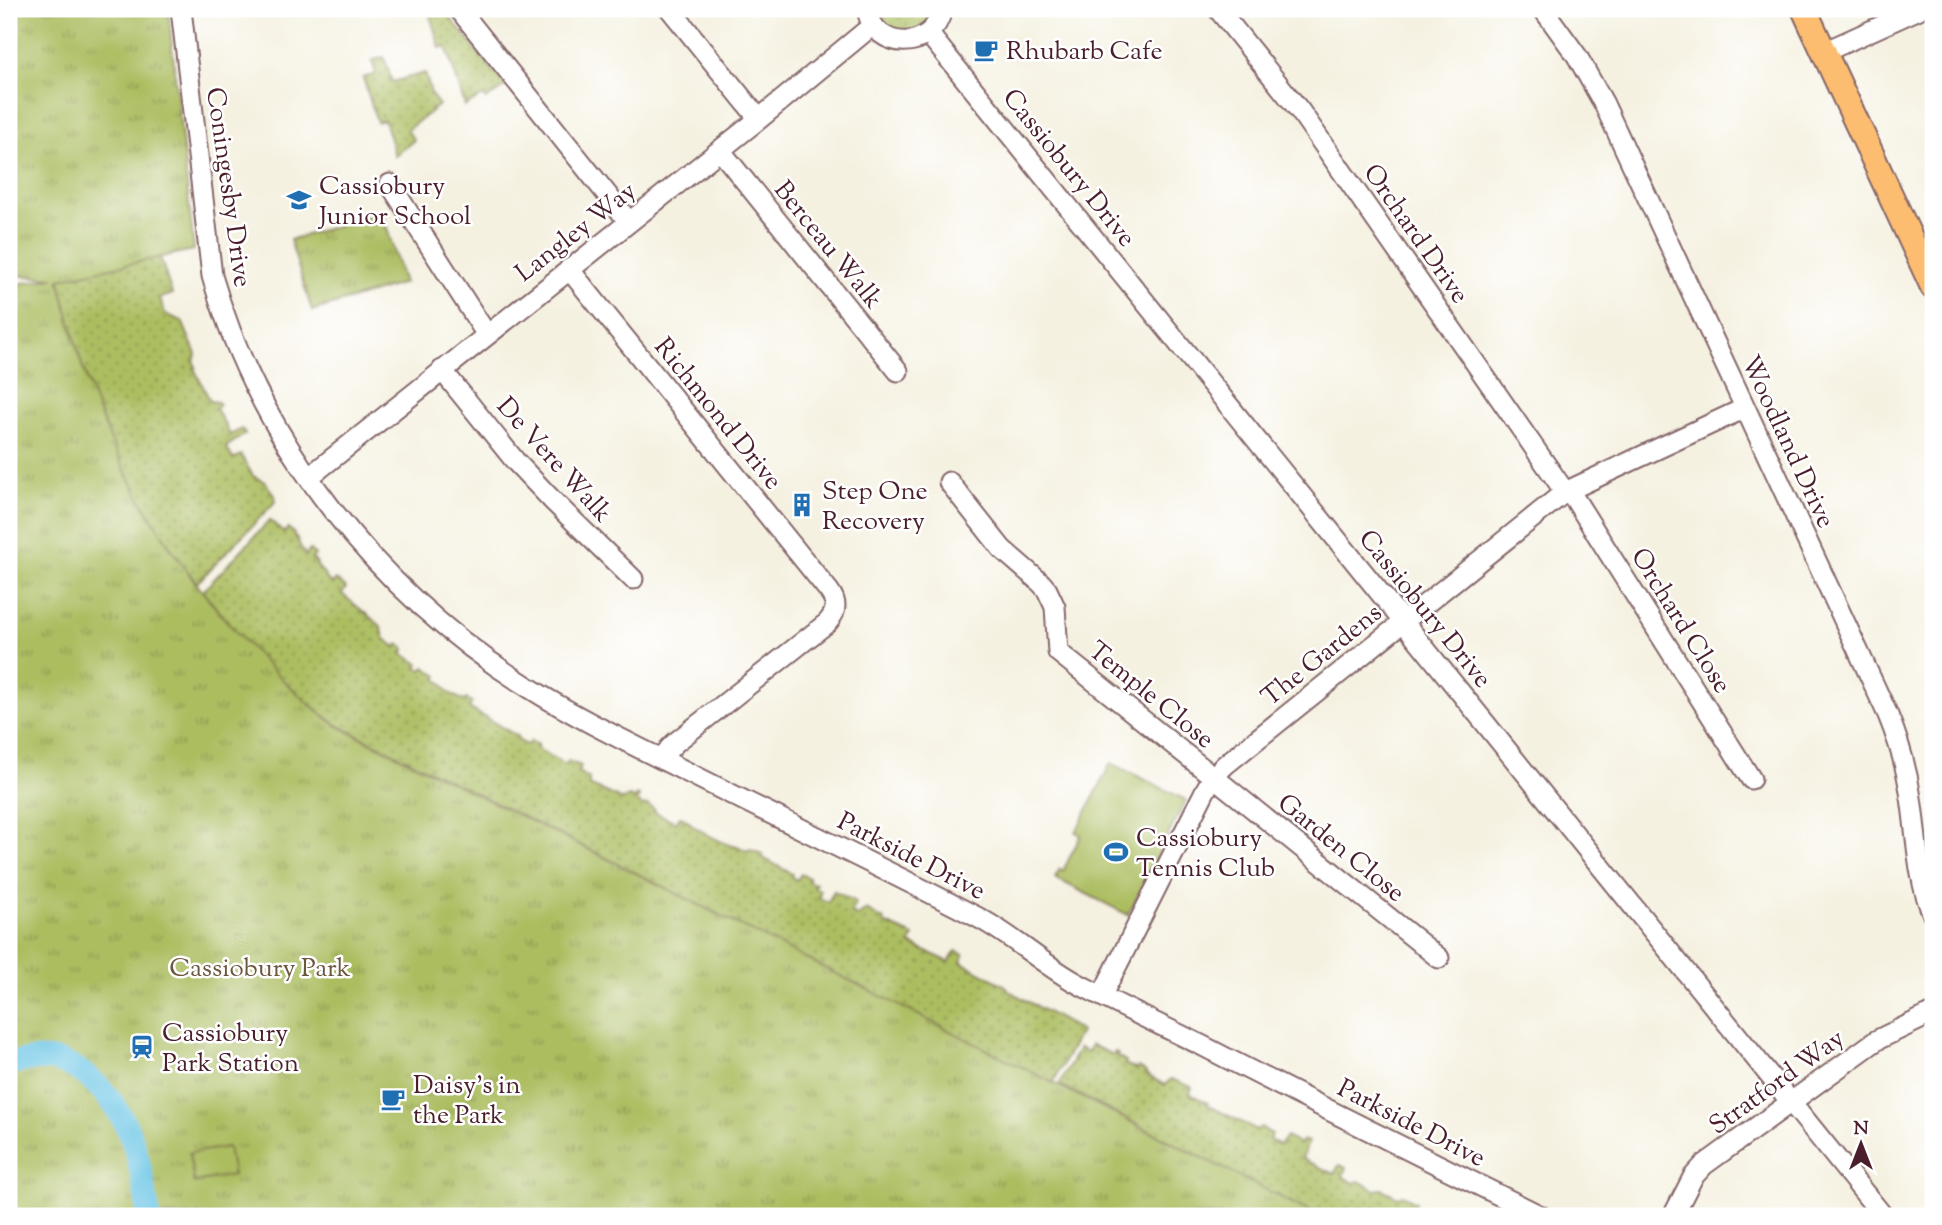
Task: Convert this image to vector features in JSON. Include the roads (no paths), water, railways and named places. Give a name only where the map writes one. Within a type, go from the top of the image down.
[{"type":"main road","points":[[1804,9],[1933,287]]},
{"type":"street","name":"Coningesby Drive","points":[[181,9],[212,276],[220,306],[268,412],[292,455],[309,477]]},
{"type":"street","points":[[459,9],[629,222]]},
{"type":"street","points":[[670,9],[759,119]]},
{"type":"street","points":[[870,17],[882,34],[905,42],[928,33],[936,24],[942,9]]},
{"type":"street","name":"Orchard Drive","points":[[1218,9],[1300,111],[1567,491]]},
{"type":"street","name":"Woodland Drive","points":[[1544,9],[1577,57],[1604,104],[1898,739],[1909,782],[1922,882],[1933,915]]},
{"type":"street","points":[[1824,52],[1919,9]]},
{"type":"street","name":"Langley Way","points":[[309,477],[759,119],[870,17]]},
{"type":"street","name":"Cassiobury Drive","points":[[928,33],[1883,1216]]},
{"type":"street","name":"Berceau Walk","points":[[720,150],[898,371]]},
{"type":"street","points":[[390,184],[487,335]]},
{"type":"street","name":"Richmond Drive","points":[[569,270],[836,603],[835,612],[827,623],[676,742],[663,760]]},
{"type":"street","name":"De Vere Walk","points":[[442,370],[516,462],[632,579]]},
{"type":"street","name":"The Gardens","points":[[1102,995],[1213,777],[1567,491],[1745,408]]},
{"type":"street","name":"Parkside Drive","points":[[309,477],[348,530],[377,563],[458,637],[528,688],[606,731],[987,922],[1074,981],[1541,1216]]},
{"type":"street","name":"Temple Close","points":[[949,482],[1002,549],[1048,590],[1055,607],[1058,652],[1213,777]]},
{"type":"street","name":"Orchard Close","points":[[1567,491],[1751,779]]},
{"type":"street","name":"Garden Close","points":[[1213,777],[1439,958]]},
{"type":"street","name":"Stratford Way","points":[[1673,1216],[1693,1177],[1703,1165],[1877,1040],[1933,1013]]},
{"type":"waterway","points":[[9,1064],[52,1060],[77,1070],[99,1087],[116,1108],[133,1142],[149,1216]]},
{"type":"place","name":"Rhubarb Cafe","points":[[986,50]]},
{"type":"place","name":"Cassiobury Junior School","points":[[299,200]]},
{"type":"place","name":"Step One Recovery","points":[[802,505]]},
{"type":"place","name":"Cassiobury Tennis Club","points":[[1116,852]]},
{"type":"place","name":"Cassiobury Park Station","points":[[142,1047]]},
{"type":"place","name":"Daisy’s in the Park","points":[[393,1099]]},
{"type":"park label","name":"Cassiobury Park","points":[[260,967]]}]
